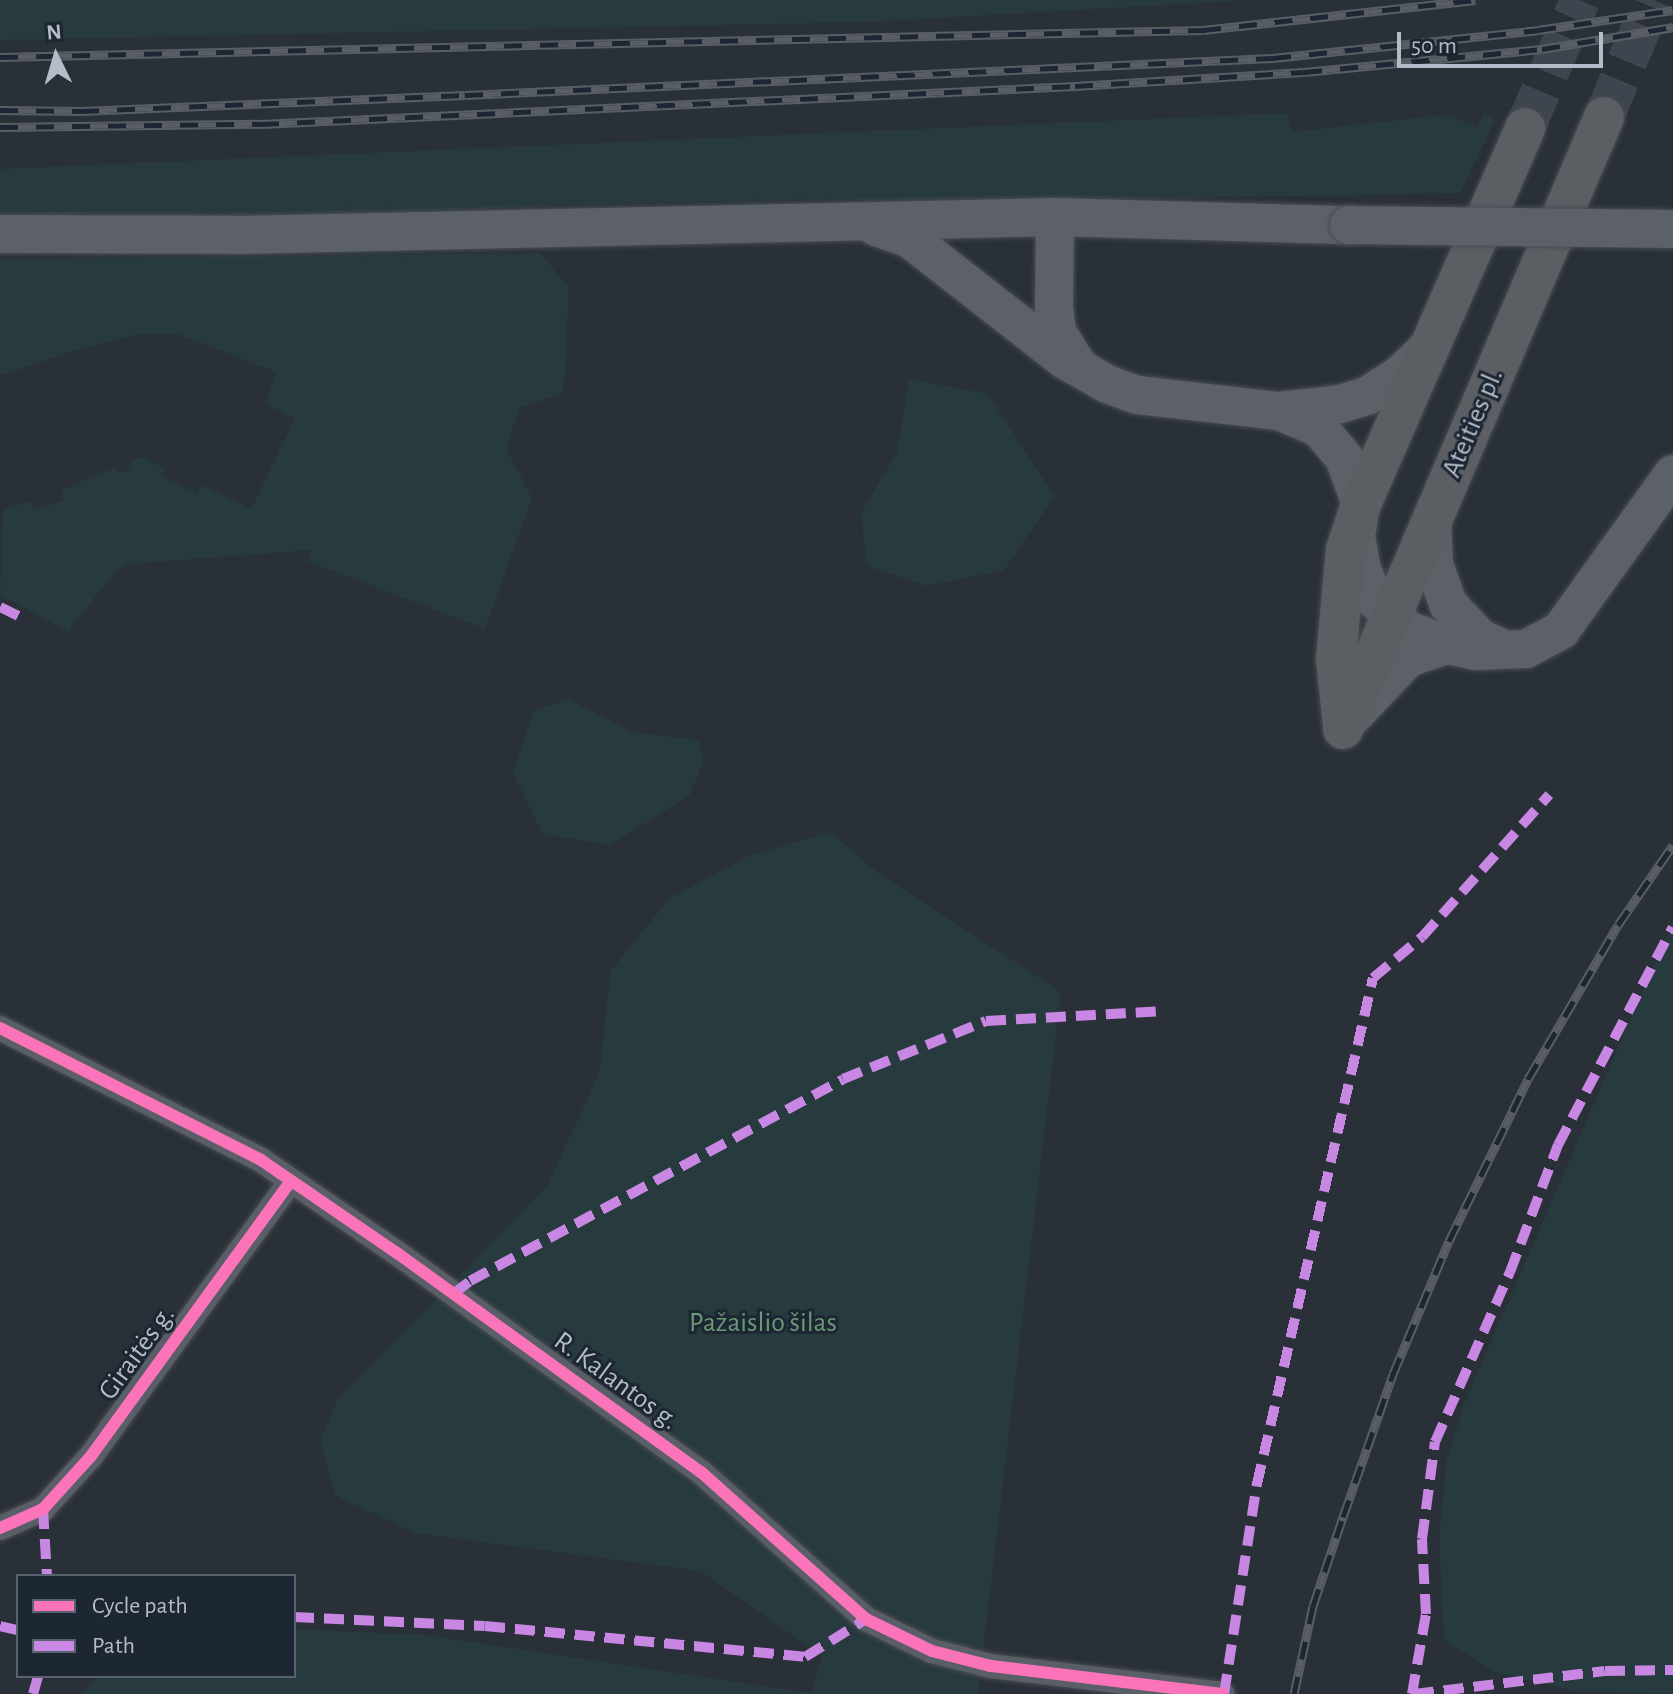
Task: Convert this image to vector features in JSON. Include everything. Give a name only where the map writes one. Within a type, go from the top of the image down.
[{"type":"highway","name":"Ateities pl.","points":[[1343,729],[1604,117]]},
{"type":"highway","points":[[1343,729],[1336,659],[1338,610],[1346,550],[1361,504],[1525,128]]},
{"type":"main road","points":[[1055,217],[1057,332],[1068,354],[1084,372]]},
{"type":"main road","points":[[0,234],[237,235],[1055,217],[1673,229]]},
{"type":"main road","points":[[854,223],[884,228],[910,239],[1084,372],[1138,395],[1279,411],[1340,404],[1367,396],[1401,374],[1434,342]]},
{"type":"main road","points":[[1279,411],[1319,428],[1333,441],[1344,458],[1361,504],[1356,536],[1362,569],[1373,598],[1408,630],[1447,645],[1476,651],[1526,649],[1561,630],[1673,474]]},
{"type":"main road","points":[[1432,519],[1434,564],[1448,604],[1480,638],[1506,650]]},
{"type":"main road","points":[[1343,729],[1408,658],[1447,645]]},
{"type":"street","name":"R. Kalantos g.","points":[[0,1028],[217,1135],[397,1253],[701,1472],[866,1619],[932,1651],[991,1666],[1222,1694]]},
{"type":"street","name":"Giraitės g.","points":[[0,1528],[43,1509],[91,1456],[291,1181]]},
{"type":"green space","points":[[0,0],[1252,0],[868,22],[0,40]]},
{"type":"green space","points":[[1288,113],[1291,132],[1446,115],[1477,127],[1484,113],[1495,120],[1460,193],[898,203],[841,199],[597,204],[240,218],[0,214],[0,169]]},
{"type":"green space","points":[[540,253],[569,288],[565,376],[562,394],[521,407],[513,426],[507,449],[532,498],[485,629],[307,561],[312,550],[127,564],[117,570],[68,631],[0,595],[3,510],[30,501],[34,510],[64,500],[61,490],[115,468],[118,473],[132,469],[130,461],[143,457],[165,468],[162,476],[197,493],[202,485],[251,509],[295,419],[265,403],[276,372],[178,334],[138,334],[76,350],[0,376],[0,259]]},
{"type":"green space","points":[[909,379],[988,394],[1055,497],[1004,570],[927,586],[867,566],[861,513],[897,452]]},
{"type":"green space","points":[[569,699],[632,732],[698,740],[704,760],[690,795],[610,845],[542,834],[513,772],[534,711]]},
{"type":"green space","name":"Pažaislio šilas","points":[[830,832],[877,872],[1061,992],[978,1694],[81,1694],[97,1678],[296,1678],[296,1629],[425,1635],[811,1693],[822,1656],[700,1571],[414,1533],[335,1495],[320,1441],[337,1400],[546,1188],[599,1074],[611,970],[669,899],[748,856]]},
{"type":"green space","points":[[1673,921],[1673,1694],[1574,1691],[1495,1672],[1444,1640],[1439,1541],[1446,1462],[1464,1404]]},
{"type":"tunnel","points":[[1525,128],[1580,0]]},
{"type":"tunnel","points":[[1604,117],[1653,0]]},
{"type":"railway","points":[[0,57],[1203,30],[1475,0]]},
{"type":"railway","points":[[0,110],[81,111],[1273,58],[1538,30],[1673,10]]},
{"type":"railway","points":[[0,127],[261,124],[1075,86],[1304,72],[1542,49],[1673,27]]},
{"type":"railway","points":[[1294,1694],[1313,1606],[1343,1517],[1393,1374],[1449,1241],[1528,1079],[1618,925],[1673,845]]},
{"type":"marked path","points":[[0,607],[23,618]]},
{"type":"marked path","points":[[1224,1694],[1257,1484],[1373,978],[1422,937],[1549,795]]},
{"type":"marked path","points":[[1412,1694],[1426,1614],[1422,1539],[1435,1442],[1510,1272],[1558,1145],[1673,927]]},
{"type":"marked path","points":[[453,1294],[470,1281],[843,1079],[986,1021],[1165,1011]]},
{"type":"marked path","points":[[43,1509],[47,1574]]},
{"type":"marked path","points":[[296,1617],[485,1626],[805,1657],[866,1619]]},
{"type":"marked path","points":[[0,1626],[16,1630]]},
{"type":"marked path","points":[[1414,1694],[1605,1671],[1673,1670]]},
{"type":"marked path","points":[[33,1694],[37,1678]]},
{"type":"cycle path","points":[[0,1028],[261,1160],[397,1253],[701,1472],[866,1619],[932,1651],[991,1666],[1222,1694]]},
{"type":"cycle path","points":[[0,1528],[43,1509],[91,1456],[291,1181]]}]
